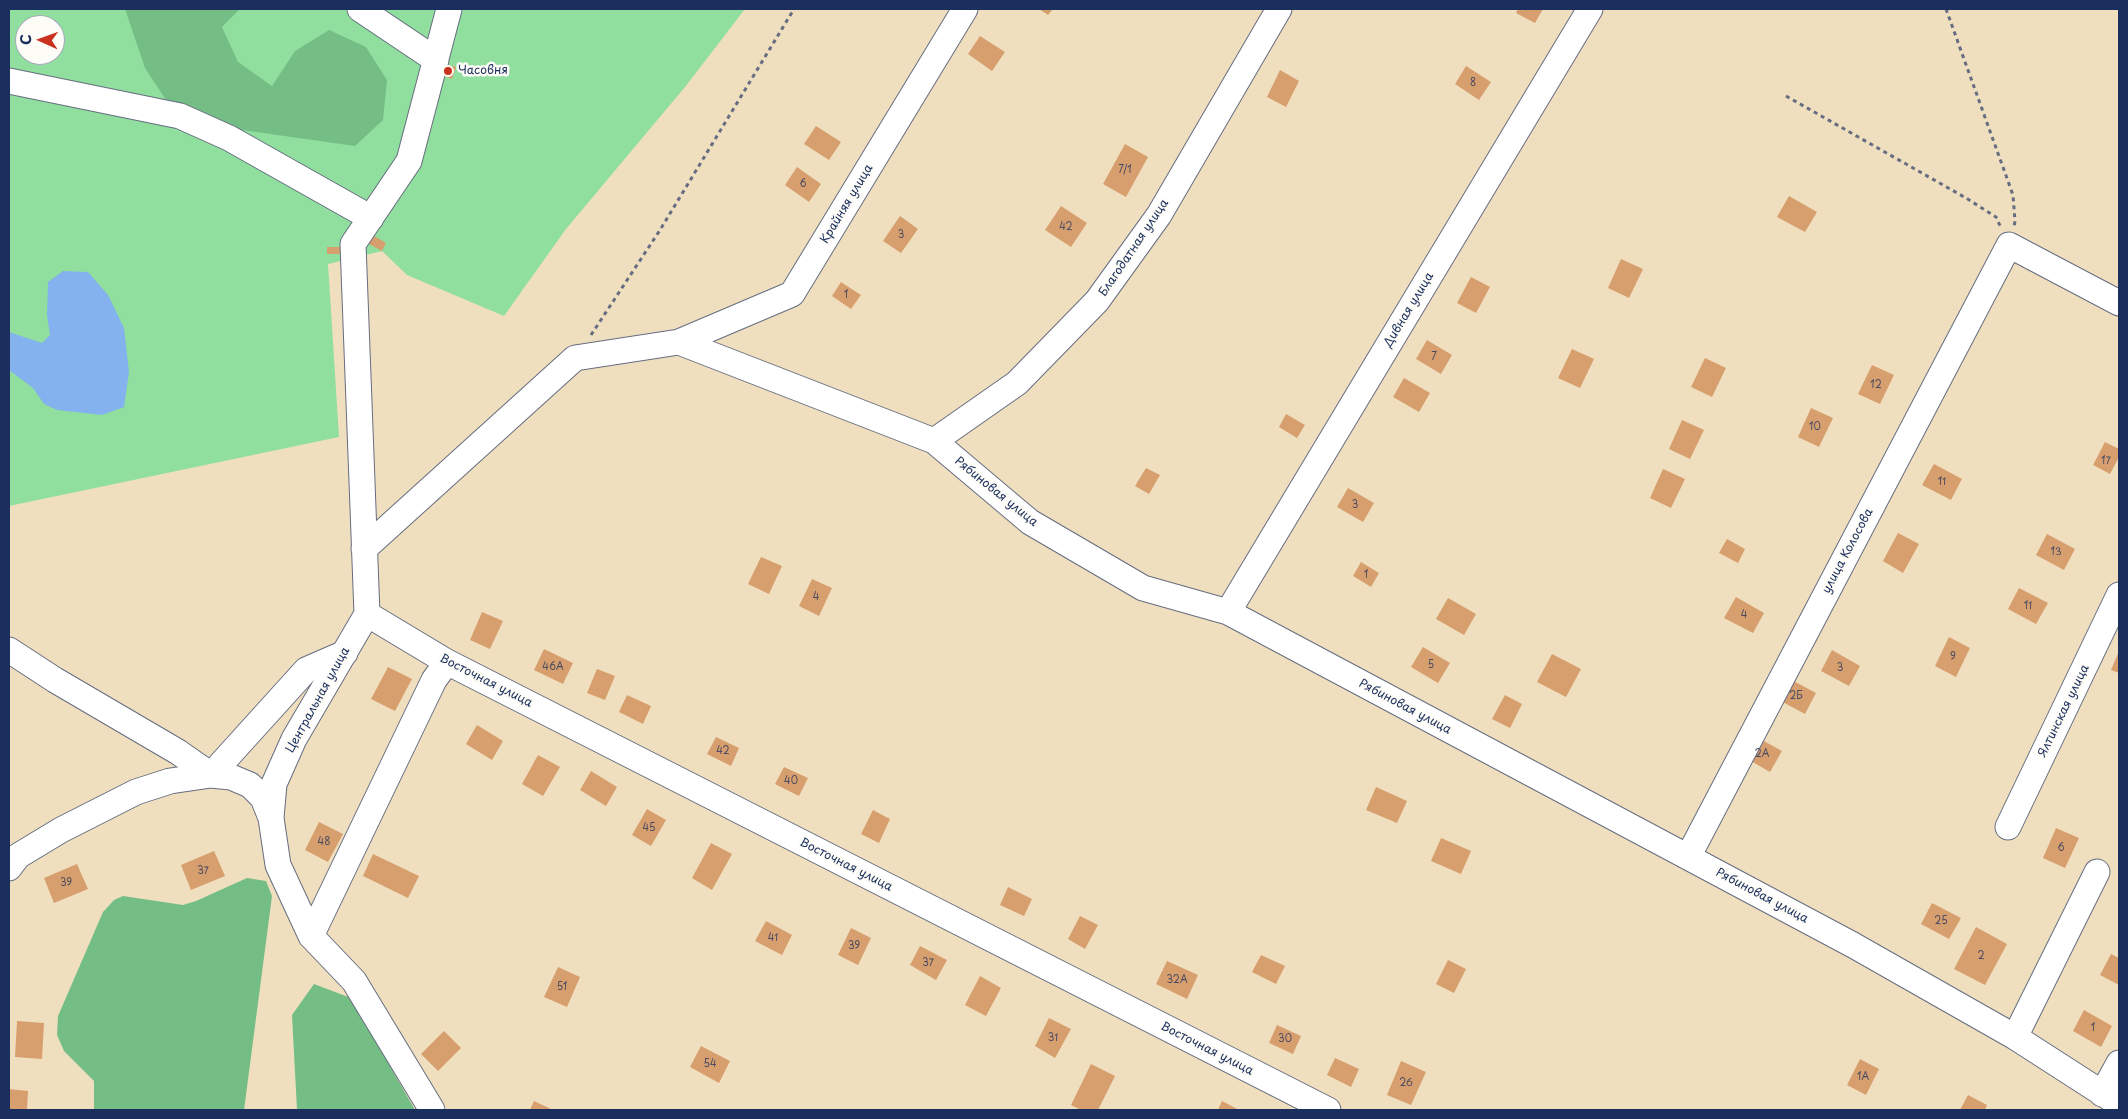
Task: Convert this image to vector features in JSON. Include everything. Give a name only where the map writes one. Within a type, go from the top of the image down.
[{"type":"street","points":[[360,9],[436,60]]},
{"type":"street","points":[[367,614],[353,244],[409,161],[449,9]]},
{"type":"street","name":"Крайняя улица","points":[[575,358],[679,342],[792,294],[965,9]]},
{"type":"street","name":"Благодатная улица","points":[[934,441],[1017,383],[1097,302],[1158,215],[1279,9]]},
{"type":"street","name":"Дивная улица","points":[[1228,612],[1590,9]]},
{"type":"street","points":[[9,81],[180,116],[229,138],[371,218]]},
{"type":"street","points":[[2010,245],[2119,303]]},
{"type":"street","name":"улица Колосова","points":[[1688,857],[2010,245]]},
{"type":"street","name":"Рябиновая улица","points":[[679,342],[934,441],[1030,522],[1143,588],[1228,612],[1845,940],[2015,1037],[2111,1099]]},
{"type":"street","points":[[364,549],[575,358]]},
{"type":"street","name":"Ялтинская улица","points":[[2008,826],[2119,595]]},
{"type":"street","name":"Центральная улица","points":[[367,614],[294,739],[274,784],[271,818],[278,865],[311,936],[354,981],[432,1110]]},
{"type":"street","name":"Восточная улица","points":[[367,614],[447,662],[1328,1110]]},
{"type":"street","points":[[9,650],[54,680],[178,752],[211,775]]},
{"type":"street","points":[[211,775],[306,670],[344,653]]},
{"type":"street","points":[[311,936],[434,680],[447,662]]},
{"type":"street","points":[[9,868],[18,856],[61,830],[136,792],[170,781],[211,775],[231,777],[250,785],[263,798],[271,818]]},
{"type":"street","points":[[2015,1037],[2097,872]]},
{"type":"street","points":[[2111,1099],[2119,1063]]},
{"type":"path","points":[[575,358],[660,230],[794,9]]},
{"type":"path","points":[[1946,9],[2013,195],[2015,220],[2010,245]]},
{"type":"path","points":[[1786,96],[1996,217],[2010,245]]},
{"type":"green space","points":[[9,9],[745,9],[685,87],[566,229],[504,316],[407,275],[382,251],[328,264],[339,437],[9,506]]},
{"type":"green space","points":[[125,9],[240,9],[222,27],[238,62],[272,86],[295,51],[329,30],[366,47],[387,80],[383,120],[355,146],[242,130],[168,103],[145,68]]},
{"type":"green space","points":[[247,878],[266,881],[272,896],[244,1110],[94,1110],[94,1081],[64,1051],[57,1035],[58,1016],[103,912],[114,900],[123,896],[183,905]]},
{"type":"green space","points":[[314,984],[351,998],[415,1110],[297,1110],[292,1015]]},
{"type":"water","points":[[63,271],[88,272],[108,295],[124,328],[129,372],[124,407],[102,415],[57,410],[44,404],[33,388],[9,370],[9,332],[42,343],[50,335],[47,315],[48,282]]},
{"type":"building","points":[[1039,9],[1053,9],[1048,15]]},
{"type":"building","points":[[1518,9],[1543,9],[1535,23],[1516,13]]},
{"type":"building","points":[[980,36],[1005,52],[992,71],[968,54]]},
{"type":"building","name":"Часовня","points":[[445,64],[456,67],[452,79],[441,75]]},
{"type":"building","points":[[1466,66],[1491,82],[1479,100],[1455,84]]},
{"type":"building","points":[[1280,70],[1299,81],[1286,107],[1267,97]]},
{"type":"building","points":[[816,126],[841,142],[829,160],[804,144]]},
{"type":"building","points":[[1125,144],[1148,157],[1126,197],[1103,184]]},
{"type":"building","points":[[797,167],[821,184],[809,202],[785,185]]},
{"type":"building","points":[[1789,196],[1817,212],[1805,232],[1777,217]]},
{"type":"building","points":[[1061,206],[1087,223],[1071,247],[1045,230]]},
{"type":"building","points":[[900,216],[918,229],[901,253],[883,241]]},
{"type":"building","points":[[364,230],[386,243],[382,251],[360,239]]},
{"type":"building","points":[[327,247],[348,247],[348,254],[327,254]]},
{"type":"building","points":[[1621,259],[1643,269],[1629,298],[1608,288]]},
{"type":"building","points":[[1471,277],[1490,287],[1476,313],[1457,303]]},
{"type":"building","points":[[841,282],[861,295],[851,309],[832,296]]},
{"type":"building","points":[[1427,340],[1452,355],[1441,374],[1416,359]]},
{"type":"building","points":[[1572,349],[1594,359],[1580,388],[1558,378]]},
{"type":"building","points":[[1705,358],[1726,368],[1712,397],[1691,387]]},
{"type":"building","points":[[1872,365],[1894,375],[1880,404],[1858,394]]},
{"type":"building","points":[[1404,378],[1430,393],[1419,412],[1393,397]]},
{"type":"building","points":[[1811,408],[1833,418],[1819,447],[1798,437]]},
{"type":"building","points":[[1286,414],[1305,425],[1297,438],[1279,427]]},
{"type":"building","points":[[1682,420],[1704,430],[1690,459],[1669,449]]},
{"type":"building","points":[[2105,442],[2119,449],[2119,457],[2110,474],[2093,465]]},
{"type":"building","points":[[1934,464],[1962,479],[1951,500],[1922,485]]},
{"type":"building","points":[[1146,468],[1160,475],[1149,494],[1135,486]]},
{"type":"building","points":[[1663,469],[1685,479],[1671,508],[1650,498]]},
{"type":"building","points":[[1348,488],[1374,503],[1363,522],[1337,507]]},
{"type":"building","points":[[1898,533],[1919,544],[1903,573],[1883,561]]},
{"type":"building","points":[[2047,534],[2075,549],[2064,570],[2036,555]]},
{"type":"building","points":[[1727,539],[1745,549],[1738,563],[1719,553]]},
{"type":"building","points":[[761,557],[782,566],[769,594],[748,584]]},
{"type":"building","points":[[1361,562],[1379,573],[1371,587],[1353,576]]},
{"type":"building","points":[[812,579],[832,588],[819,616],[799,606]]},
{"type":"building","points":[[2019,588],[2048,603],[2036,624],[2008,609]]},
{"type":"building","points":[[1736,597],[1764,613],[1753,633],[1724,618]]},
{"type":"building","points":[[1448,598],[1476,614],[1464,635],[1436,619]]},
{"type":"building","points":[[482,612],[503,621],[490,649],[470,640]]},
{"type":"building","points":[[1949,637],[1970,648],[1956,677],[1935,666]]},
{"type":"building","points":[[1423,647],[1450,663],[1438,683],[1411,667]]},
{"type":"building","points":[[544,649],[573,663],[563,684],[534,670]]},
{"type":"building","points":[[1832,650],[1860,666],[1849,686],[1821,671]]},
{"type":"building","points":[[2119,651],[2119,673],[2111,670]]},
{"type":"building","points":[[1552,654],[1581,669],[1566,697],[1537,682]]},
{"type":"building","points":[[388,667],[412,679],[395,711],[371,699]]},
{"type":"building","points":[[597,669],[615,676],[605,700],[587,693]]},
{"type":"building","points":[[1788,678],[1816,693],[1805,714],[1777,699]]},
{"type":"building","points":[[627,695],[651,706],[643,724],[619,712]]},
{"type":"building","points":[[1505,695],[1522,704],[1510,728],[1492,719]]},
{"type":"building","points":[[477,725],[503,741],[492,760],[466,744]]},
{"type":"building","points":[[1753,735],[1782,751],[1770,772],[1742,756]]},
{"type":"building","points":[[716,737],[739,748],[731,766],[707,754]]},
{"type":"building","points":[[538,755],[560,767],[543,796],[522,784]]},
{"type":"building","points":[[784,767],[808,778],[799,796],[775,784]]},
{"type":"building","points":[[591,771],[617,787],[606,806],[580,790]]},
{"type":"building","points":[[1376,787],[1407,801],[1397,823],[1366,810]]},
{"type":"building","points":[[647,809],[666,820],[651,846],[632,835]]},
{"type":"building","points":[[873,810],[890,819],[879,843],[861,834]]},
{"type":"building","points":[[319,822],[343,834],[328,862],[305,850]]},
{"type":"building","points":[[2056,828],[2079,838],[2065,868],[2043,858]]},
{"type":"building","points":[[1441,838],[1471,851],[1461,874],[1431,861]]},
{"type":"building","points":[[711,843],[732,854],[712,890],[692,878]]},
{"type":"building","points":[[214,851],[225,876],[191,890],[181,865]]},
{"type":"building","points":[[373,854],[419,876],[408,898],[363,876]]},
{"type":"building","points":[[77,864],[88,889],[54,903],[44,878]]},
{"type":"building","points":[[1008,887],[1032,899],[1024,916],[1000,905]]},
{"type":"building","points":[[1932,903],[1961,918],[1949,939],[1921,924]]},
{"type":"building","points":[[1080,916],[1098,925],[1085,949],[1068,939]]},
{"type":"building","points":[[766,921],[792,935],[782,955],[755,941]]},
{"type":"building","points":[[1976,927],[2007,944],[1985,985],[1954,969]]},
{"type":"building","points":[[851,928],[871,938],[858,965],[838,955]]},
{"type":"building","points":[[920,946],[947,960],[936,980],[910,965]]},
{"type":"building","points":[[2111,954],[2119,958],[2119,985],[2100,975]]},
{"type":"building","points":[[1261,955],[1285,966],[1276,984],[1252,972]]},
{"type":"building","points":[[1448,960],[1466,969],[1454,993],[1436,984]]},
{"type":"building","points":[[1167,961],[1198,975],[1187,999],[1156,984]]},
{"type":"building","points":[[558,967],[580,977],[567,1007],[544,997]]},
{"type":"building","points":[[980,976],[1001,988],[986,1016],[965,1005]]},
{"type":"building","points":[[2084,1010],[2112,1026],[2101,1047],[2073,1031]]},
{"type":"building","points":[[1049,1018],[1071,1029],[1055,1058],[1035,1046]]},
{"type":"building","points":[[17,1021],[44,1023],[42,1059],[15,1057]]},
{"type":"building","points":[[1277,1025],[1301,1036],[1293,1054],[1269,1043]]},
{"type":"building","points":[[444,1031],[461,1048],[438,1071],[421,1054]]},
{"type":"building","points":[[701,1046],[730,1061],[719,1083],[690,1067]]},
{"type":"building","points":[[1335,1058],[1359,1069],[1351,1087],[1327,1075]]},
{"type":"building","points":[[1860,1059],[1879,1069],[1866,1095],[1847,1085]]},
{"type":"building","points":[[1401,1061],[1426,1072],[1411,1105],[1387,1095]]},
{"type":"building","points":[[1091,1064],[1115,1076],[1098,1110],[1081,1110],[1071,1105]]},
{"type":"building","points":[[9,1089],[28,1091],[27,1110],[9,1110]]},
{"type":"building","points":[[1968,1095],[1987,1105],[1985,1110],[1960,1110]]},
{"type":"building","points":[[534,1101],[553,1110],[530,1110]]},
{"type":"building","points":[[1222,1101],[1239,1110],[1218,1110]]},
{"type":"place","name":"Часовня","points":[[448,71]]}]
